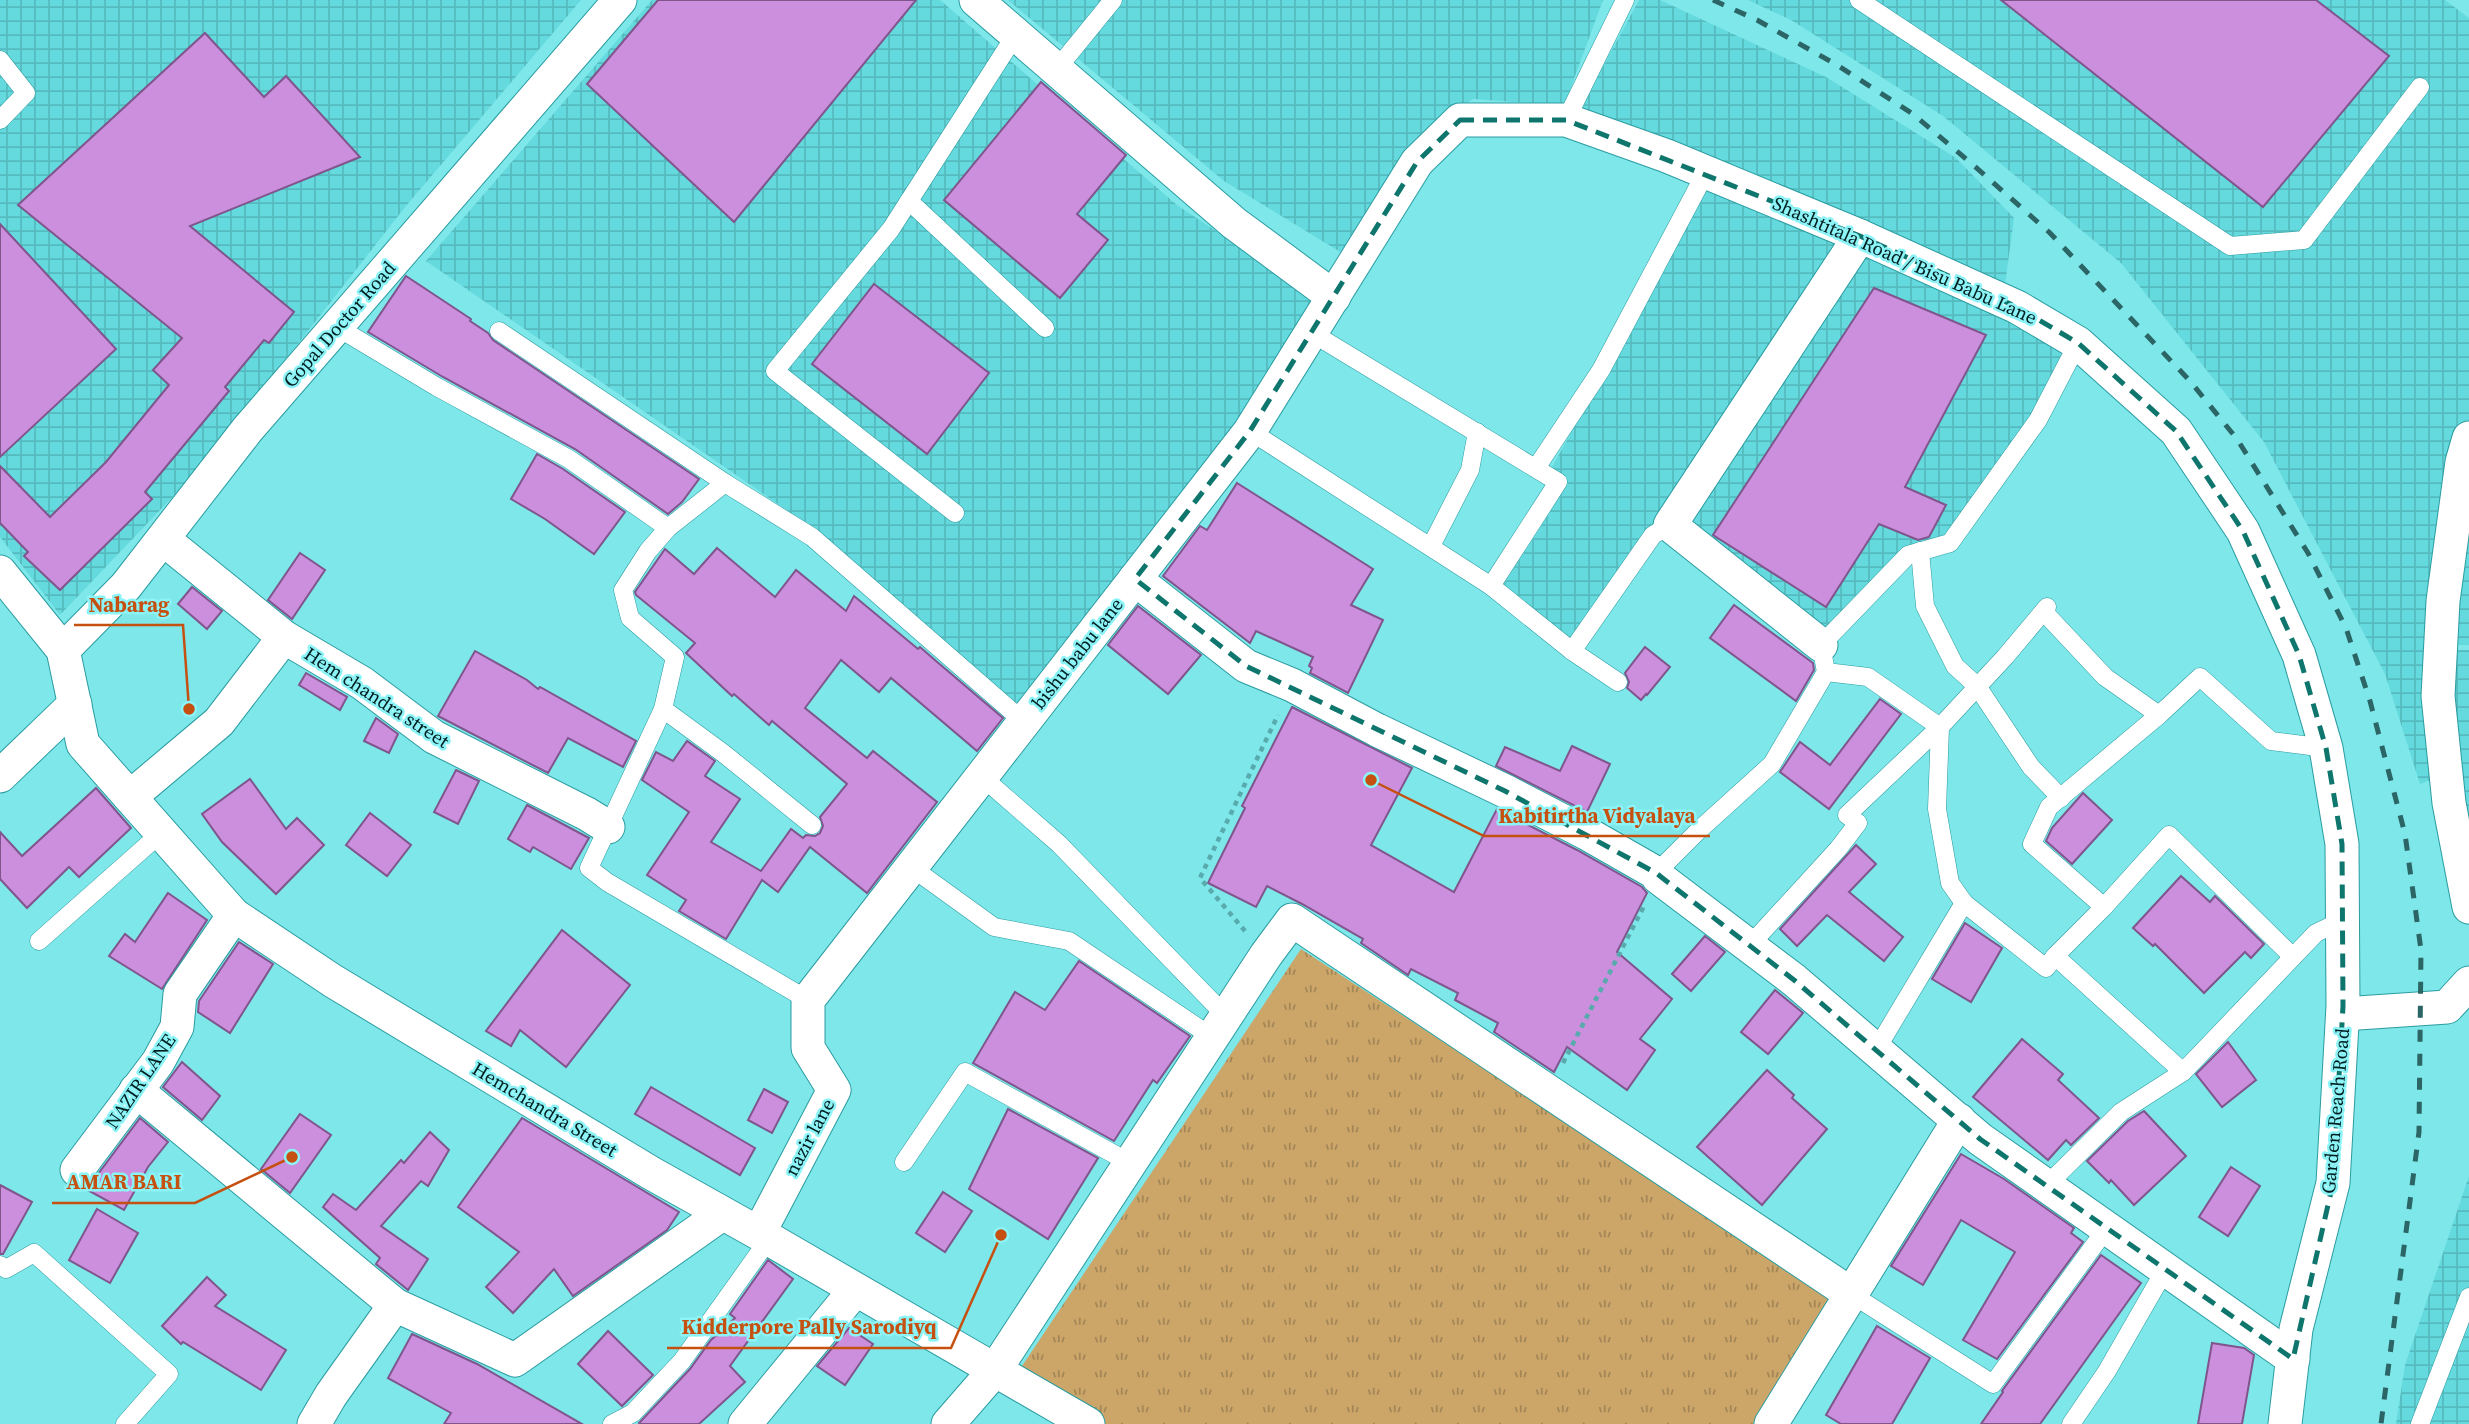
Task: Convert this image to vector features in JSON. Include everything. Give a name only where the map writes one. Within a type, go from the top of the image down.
[{"type":"street","name":"Gopal Doctor Road","points":[[63,650],[126,586],[247,430],[620,0]]},
{"type":"street","points":[[976,0],[1234,223],[1334,298]]},
{"type":"street","name":"Shashtitala Road / Bisu Babu Lane","points":[[1334,298],[1417,162],[1460,120],[1566,120],[1706,172],[1860,236],[2017,307],[2078,343],[2176,431],[2243,531],[2299,655],[2326,748],[2342,844],[2343,1014]]},
{"type":"street","points":[[1824,658],[1671,525],[1860,236]]},
{"type":"street","name":"bishu babu lane","points":[[808,1000],[1251,431],[1334,298]]},
{"type":"street","points":[[2469,438],[2462,462],[2443,601],[2438,696],[2449,803],[2469,907]]},
{"type":"street","name":"Hem chandra street","points":[[163,538],[284,637],[362,683],[434,737],[608,827]]},
{"type":"street","points":[[0,572],[63,650]]},
{"type":"street","points":[[1135,579],[1246,666],[1292,685],[1400,742],[1586,833],[1657,875],[1750,945],[1959,1120],[2105,1229],[2293,1359]]},
{"type":"street","points":[[130,797],[219,722],[284,637]]},
{"type":"street","name":"Hemchandra Street","points":[[63,650],[83,744],[234,915],[332,981],[722,1214],[1087,1424]]},
{"type":"street","points":[[0,776],[76,708]]},
{"type":"street","name":"NAZIR LANE","points":[[77,1170],[158,1062],[177,1027],[180,994],[234,915]]},
{"type":"street","points":[[948,1424],[995,1370],[1219,1026],[1292,920],[1851,1294]]},
{"type":"street","name":"Garden Reach Road","points":[[2286,1424],[2295,1329],[2333,1183],[2343,1014],[2447,1007],[2469,983]]},
{"type":"street","name":"nazir lane","points":[[764,1236],[834,1090],[808,1048],[808,1000]]},
{"type":"street","points":[[136,1090],[395,1305],[515,1360],[722,1214]]},
{"type":"street","points":[[1771,1424],[1959,1120]]},
{"type":"street","points":[[745,1424],[855,1290]]},
{"type":"street","points":[[314,1424],[331,1395],[395,1305]]},
{"type":"lane","points":[[1056,69],[1113,0]]},
{"type":"lane","points":[[1566,120],[1625,0]]},
{"type":"lane","points":[[1859,0],[2230,246],[2304,240],[2420,87]]},
{"type":"lane","points":[[955,513],[775,371],[891,229],[1016,34]]},
{"type":"lane","points":[[0,60],[26,93],[0,120]]},
{"type":"lane","points":[[1536,468],[1601,370],[1706,172]]},
{"type":"lane","points":[[909,201],[1045,328]]},
{"type":"lane","points":[[337,327],[437,387],[569,459],[668,528]]},
{"type":"lane","points":[[499,331],[725,484],[812,537],[1023,721]]},
{"type":"lane","points":[[1312,333],[1558,482],[1491,586]]},
{"type":"lane","points":[[1657,875],[1698,831],[1772,764],[1824,658],[1908,555],[1950,543],[2038,420],[2078,343]]},
{"type":"lane","points":[[1251,431],[1491,586],[1572,650],[1618,682]]},
{"type":"lane","points":[[1431,546],[1469,470],[1477,432]]},
{"type":"lane","points":[[725,484],[668,528],[648,551],[623,590],[630,618],[675,657],[663,709],[589,868],[607,882],[808,1000]]},
{"type":"lane","points":[[1572,650],[1653,536],[1671,525]]},
{"type":"lane","points":[[1920,551],[1925,606],[1955,666],[1977,686],[2031,767],[2061,798]]},
{"type":"lane","points":[[1750,945],[1838,849],[1858,823],[1847,815],[1940,727],[2045,610],[2105,677],[2159,715]]},
{"type":"lane","points":[[1824,658],[1868,677],[1940,727]]},
{"type":"lane","points":[[2104,907],[2032,844],[2049,807],[2200,677],[2271,741],[2326,748]]},
{"type":"lane","points":[[663,709],[723,753],[812,825]]},
{"type":"lane","points":[[1940,727],[1937,809],[1950,883],[1965,903],[2046,968],[2054,956],[2104,907],[2169,835],[2293,957]]},
{"type":"lane","points":[[981,776],[1059,844],[1219,1026]]},
{"type":"lane","points":[[39,941],[162,833]]},
{"type":"lane","points":[[911,867],[994,927],[1069,941],[1219,1026]]},
{"type":"lane","points":[[1876,1050],[1965,903]]},
{"type":"lane","points":[[2046,1186],[2121,1112],[2183,1072],[2316,933],[2343,920]]},
{"type":"lane","points":[[2054,956],[2183,1072]]},
{"type":"lane","points":[[904,1162],[965,1072],[1130,1163]]},
{"type":"lane","points":[[1851,1294],[1993,1384],[2105,1229]]},
{"type":"lane","points":[[612,1424],[633,1413],[682,1361],[764,1236]]},
{"type":"lane","points":[[0,1265],[6,1269],[34,1254],[169,1374],[125,1424]]},
{"type":"lane","points":[[2079,1421],[2165,1270]]},
{"type":"lane","points":[[2420,1424],[2469,1297]]},
{"type":"path","points":[[1266,955],[1200,878],[1292,685]]},
{"type":"path","points":[[1549,1091],[1657,875]]},
{"type":"highlighted area","points":[[1460,120],[1566,120],[1860,236],[2017,307],[2078,343],[2176,431],[2243,531],[2299,655],[2326,748],[2342,844],[2343,1006],[2333,1183],[2293,1359],[1980,1139],[1794,980],[1656,873],[1505,791],[1246,666],[1135,579],[1250,431],[1417,162]]},
{"type":"shaded area","points":[[0,0],[581,0],[406,206],[202,466],[60,615],[0,537]]},
{"type":"shaded area","points":[[652,0],[940,0],[1177,205],[1321,301],[1246,424],[1025,712],[823,535],[426,261]]},
{"type":"shaded area","points":[[1008,0],[1603,0],[1564,106],[1473,99],[1425,131],[1342,253],[1224,181]]},
{"type":"shaded area","points":[[1639,0],[1660,0],[1826,77],[1956,158],[2014,218],[2001,314],[2066,348],[2038,410],[1951,538],[1902,549],[1823,633],[1668,516],[1571,640],[1504,584],[1568,484],[1552,467],[1654,284],[1713,170],[1578,113]]},
{"type":"shaded area","points":[[1748,0],[2445,0],[2469,18],[2469,645],[2430,645],[2439,777],[2420,784],[2385,674],[2264,442],[2121,263],[1943,116],[1791,20]]},
{"type":"shaded area","points":[[2452,650],[2469,650],[2469,859],[2457,796]]},
{"type":"shaded area","points":[[2469,1176],[2469,1424],[2396,1424],[2405,1365]]},
{"type":"green space","points":[[1301,949],[1835,1298],[1753,1424],[1102,1424],[1018,1372]]},
{"type":"building","points":[[658,0],[916,0],[734,222],[587,84]]},
{"type":"building","points":[[2001,0],[2316,0],[2389,56],[2263,207]]},
{"type":"building","points":[[205,33],[264,97],[286,76],[360,157],[190,226],[294,312],[269,343],[264,340],[225,387],[229,391],[145,492],[152,499],[60,590],[24,556],[28,552],[0,523],[0,466],[50,517],[106,462],[169,385],[153,370],[182,338],[18,205]]},
{"type":"building","points":[[1041,82],[1126,155],[1077,214],[1108,240],[1060,298],[944,200]]},
{"type":"building","points":[[0,224],[116,349],[0,457]]},
{"type":"building","points":[[406,276],[471,319],[470,321],[488,333],[493,340],[699,479],[682,502],[668,514],[575,449],[443,377],[368,332]]},
{"type":"building","points":[[874,284],[989,373],[927,454],[812,364]]},
{"type":"building","points":[[1874,288],[1986,335],[1905,487],[1946,505],[1929,537],[1918,540],[1879,524],[1826,607],[1713,535]]},
{"type":"building","points":[[537,454],[625,512],[594,554],[545,519],[511,499]]},
{"type":"building","points":[[1237,483],[1373,569],[1351,605],[1383,620],[1348,693],[1310,673],[1312,668],[1309,666],[1313,657],[1256,631],[1250,643],[1163,576],[1200,526],[1207,530]]},
{"type":"building","points":[[717,548],[775,597],[796,570],[846,611],[854,596],[918,649],[920,647],[1003,718],[977,751],[891,678],[879,692],[841,660],[805,708],[867,758],[873,751],[937,802],[867,893],[810,847],[778,892],[762,880],[726,939],[679,911],[686,900],[647,875],[689,812],[642,780],[656,752],[673,761],[687,741],[715,761],[705,776],[740,799],[711,842],[761,871],[791,829],[803,838],[820,833],[823,826],[820,817],[847,784],[772,721],[769,725],[734,694],[732,696],[686,653],[695,643],[636,595],[635,592],[665,549],[694,574]]},
{"type":"building","points":[[300,553],[325,570],[292,619],[268,600]]},
{"type":"building","points":[[192,587],[222,611],[207,629],[178,604]]},
{"type":"building","points":[[1734,605],[1813,663],[1814,670],[1796,701],[1710,638]]},
{"type":"building","points":[[1138,606],[1201,655],[1168,694],[1108,645]]},
{"type":"building","points":[[1645,647],[1670,667],[1641,700],[1627,688],[1629,682],[1625,673]]},
{"type":"building","points":[[475,651],[538,689],[540,687],[636,741],[623,767],[568,738],[548,773],[438,716]]},
{"type":"building","points":[[306,673],[347,697],[340,710],[299,685]]},
{"type":"building","points":[[1880,699],[1901,714],[1829,809],[1780,772],[1800,742],[1830,765]]},
{"type":"building","points":[[1292,707],[1412,768],[1371,845],[1454,892],[1497,809],[1642,887],[1647,893],[1617,952],[1672,999],[1640,1039],[1655,1050],[1627,1090],[1567,1047],[1554,1072],[1494,1032],[1498,1023],[1455,1000],[1458,993],[1411,969],[1408,975],[1361,943],[1363,939],[1267,886],[1256,907],[1208,883],[1245,808],[1242,806]]},
{"type":"building","points":[[376,718],[398,734],[389,753],[364,741]]},
{"type":"building","points":[[1572,746],[1610,764],[1587,812],[1496,766],[1505,747],[1560,771]]},
{"type":"building","points":[[456,770],[479,781],[458,824],[434,812]]},
{"type":"building","points":[[250,779],[286,829],[297,818],[324,845],[276,894],[222,842],[202,814]]},
{"type":"building","points":[[96,788],[131,828],[79,877],[69,867],[27,908],[0,879],[0,832],[22,856]]},
{"type":"building","points":[[2083,793],[2112,820],[2072,864],[2046,841],[2052,828]]},
{"type":"building","points":[[527,805],[589,838],[571,869],[533,847],[530,852],[508,839]]},
{"type":"building","points":[[370,813],[411,845],[387,876],[346,845]]},
{"type":"building","points":[[1856,845],[1876,864],[1849,892],[1903,937],[1884,961],[1827,915],[1797,946],[1780,929]]},
{"type":"building","points":[[2181,876],[2210,902],[2215,896],[2264,944],[2251,958],[2245,952],[2204,993],[2155,944],[2153,946],[2133,928]]},
{"type":"building","points":[[168,893],[207,920],[162,989],[109,956],[125,934],[135,942]]},
{"type":"building","points":[[1965,923],[2002,948],[1971,1002],[1932,979]]},
{"type":"building","points":[[562,930],[630,985],[566,1067],[520,1030],[511,1046],[486,1031]]},
{"type":"building","points":[[1705,936],[1725,952],[1691,991],[1672,974]]},
{"type":"building","points":[[239,942],[273,964],[230,1033],[198,1012],[199,1001]]},
{"type":"building","points":[[1079,961],[1190,1036],[1157,1083],[1153,1080],[1114,1141],[973,1063],[1015,992],[1045,1010]]},
{"type":"building","points":[[1775,990],[1803,1013],[1768,1054],[1741,1032]]},
{"type":"building","points":[[2022,1039],[2063,1074],[2058,1080],[2099,1118],[2071,1145],[2066,1140],[2048,1160],[1973,1097]]},
{"type":"building","points":[[2228,1042],[2256,1080],[2222,1107],[2196,1074]]},
{"type":"building","points":[[182,1062],[220,1096],[202,1120],[163,1087]]},
{"type":"building","points":[[1767,1070],[1794,1095],[1792,1098],[1827,1129],[1762,1205],[1697,1147]]},
{"type":"building","points":[[651,1087],[755,1148],[740,1175],[635,1114]]},
{"type":"building","points":[[764,1089],[788,1102],[772,1133],[748,1120]]},
{"type":"building","points":[[1008,1109],[1098,1158],[1048,1239],[969,1189]]},
{"type":"building","points":[[2144,1111],[2186,1156],[2134,1205],[2111,1180],[2109,1183],[2087,1161],[2128,1121]]},
{"type":"building","points":[[300,1114],[331,1135],[290,1193],[261,1169]]},
{"type":"building","points":[[140,1118],[168,1142],[148,1167],[124,1210],[84,1188],[92,1182]]},
{"type":"building","points":[[522,1118],[679,1212],[667,1230],[573,1296],[554,1269],[513,1313],[486,1287],[519,1252],[458,1207]]},
{"type":"building","points":[[430,1132],[449,1150],[428,1186],[421,1181],[381,1226],[428,1259],[408,1290],[376,1264],[380,1258],[323,1207],[333,1194],[356,1210],[401,1160],[404,1163]]},
{"type":"building","points":[[1961,1154],[2004,1179],[2074,1228],[2071,1233],[2083,1242],[1997,1359],[1963,1340],[2015,1252],[1961,1220],[1923,1285],[1891,1266]]},
{"type":"building","points":[[2231,1167],[2260,1186],[2228,1236],[2199,1217]]},
{"type":"building","points":[[0,1185],[32,1202],[3,1254],[0,1254]]},
{"type":"building","points":[[943,1192],[972,1211],[945,1252],[916,1233]]},
{"type":"building","points":[[97,1209],[138,1233],[110,1283],[69,1260]]},
{"type":"building","points":[[2101,1255],[2141,1283],[2040,1424],[1981,1424],[2002,1391]]},
{"type":"building","points":[[768,1260],[793,1279],[730,1366],[745,1382],[699,1424],[640,1424],[690,1369],[711,1340],[735,1318],[730,1314]]},
{"type":"building","points":[[207,1277],[226,1295],[215,1306],[286,1350],[261,1390],[183,1342],[181,1344],[162,1326]]},
{"type":"building","points":[[1877,1326],[1930,1358],[1892,1424],[1841,1424],[1826,1415]]},
{"type":"building","points":[[849,1328],[873,1344],[845,1385],[817,1366]]},
{"type":"building","points":[[608,1331],[653,1375],[622,1406],[578,1364]]},
{"type":"building","points":[[412,1334],[477,1364],[582,1424],[444,1424],[451,1413],[388,1378]]},
{"type":"building","points":[[2212,1343],[2244,1348],[2254,1355],[2242,1424],[2198,1424]]},
{"type":"railway","points":[[1713,0],[1757,20],[1837,65],[1913,114],[2049,232],[2190,381],[2237,439],[2308,553],[2346,628],[2370,701],[2405,834],[2421,950],[2419,1132],[2381,1424]]},
{"type":"place","name":"Nabarag","points":[[189,709]]},
{"type":"place","name":"Kabitirtha Vidyalaya","points":[[1371,780]]},
{"type":"place","name":"AMAR BARI","points":[[292,1157]]},
{"type":"place","name":"Kidderpore Pally Sarodiyq","points":[[1001,1235]]}]
